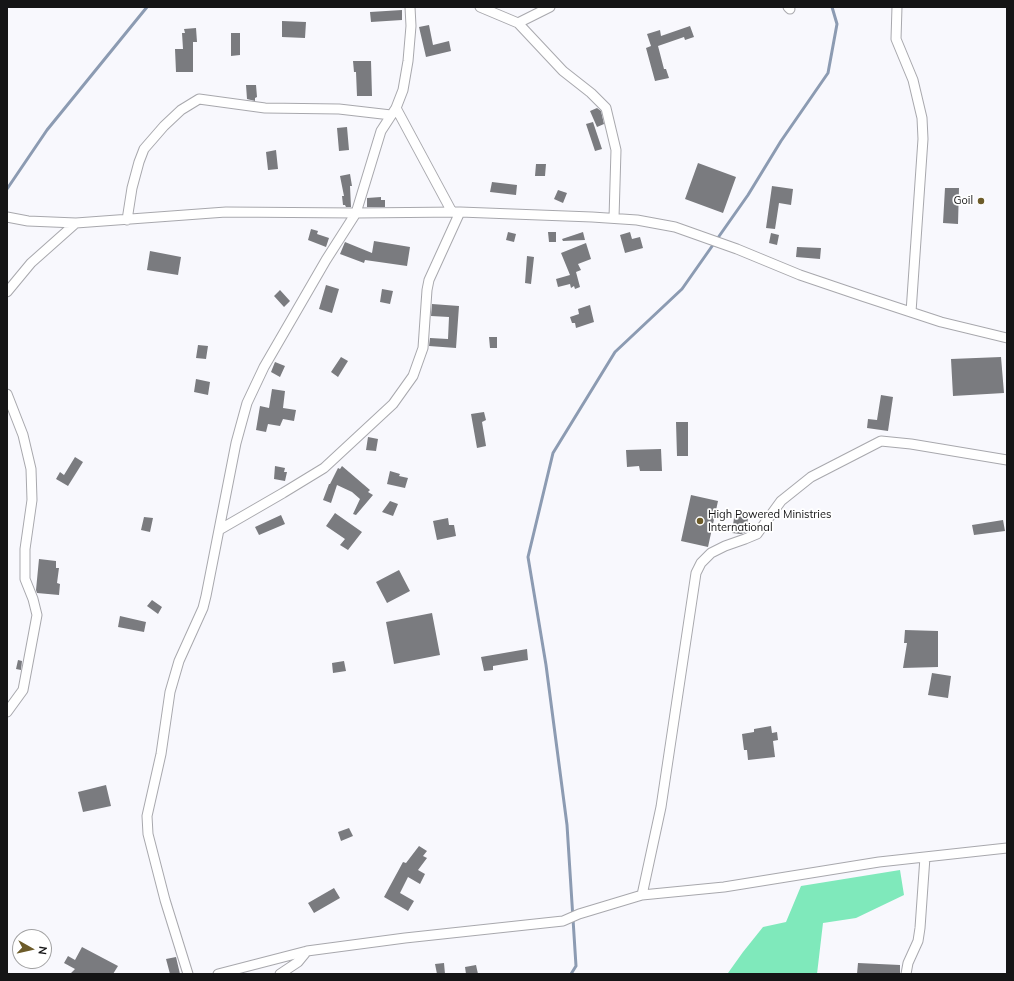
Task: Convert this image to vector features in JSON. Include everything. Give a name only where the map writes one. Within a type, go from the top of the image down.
[{"type":"street","points":[[188,974],[165,900],[148,834],[147,816],[161,754],[170,692],[179,661],[203,608],[236,443],[247,403],[264,367],[326,260],[356,213],[381,131],[393,112],[403,90],[408,61],[411,26],[410,7]]},
{"type":"street","points":[[480,7],[518,24],[563,71],[591,93],[606,108],[616,150],[614,218]]},
{"type":"street","points":[[518,24],[550,7]]},
{"type":"street","points":[[897,7],[896,39],[912,80],[922,118],[923,138],[911,312]]},
{"type":"street","points":[[126,220],[132,188],[144,149],[164,126],[181,110],[199,99],[265,108],[339,109],[393,112]]},
{"type":"street","points":[[393,112],[456,212]]},
{"type":"street","points":[[7,217],[28,221],[76,223],[226,212],[456,212],[637,220],[675,227],[737,249],[800,275],[941,322],[1007,338]]},
{"type":"street","points":[[219,530],[324,468],[393,404],[414,376],[422,348],[429,280],[456,212]]},
{"type":"street","points":[[7,292],[31,263],[76,223]]},
{"type":"street","points":[[7,394],[23,436],[31,469],[32,500],[25,549],[25,579],[33,599],[37,615],[23,690],[7,712]]},
{"type":"street","points":[[642,895],[661,806],[696,573],[701,563],[711,553],[757,534],[781,502],[811,477],[881,441],[918,445],[1007,460]]},
{"type":"street","points":[[218,974],[307,951],[405,938],[563,921],[579,914],[642,895],[724,887],[879,862],[1007,848]]},
{"type":"street","points":[[906,974],[908,963],[918,941],[925,857]]},
{"type":"street","points":[[280,974],[298,962],[307,951]]},
{"type":"green space","points":[[900,870],[904,895],[856,918],[823,923],[817,974],[728,973],[763,927],[786,922],[801,886]]},
{"type":"building","points":[[402,10],[402,20],[371,22],[370,12]]},
{"type":"building","points":[[282,21],[306,22],[305,38],[282,37]]},
{"type":"building","points":[[429,25],[433,45],[449,41],[451,51],[426,57],[419,27]]},
{"type":"building","points":[[690,26],[694,37],[685,40],[684,37],[658,46],[664,69],[666,69],[669,78],[655,81],[646,48],[651,46],[647,34],[660,30],[661,36]]},
{"type":"building","points":[[196,28],[197,42],[193,42],[193,72],[176,72],[175,49],[183,49],[182,33],[185,33],[184,29]]},
{"type":"building","points":[[231,33],[240,33],[240,55],[231,56]]},
{"type":"building","points":[[353,61],[371,61],[372,96],[357,96],[356,72],[354,72]]},
{"type":"building","points":[[246,85],[256,85],[257,97],[255,98],[255,101],[247,99]]},
{"type":"building","points":[[597,108],[601,111],[604,124],[597,127],[590,111]]},
{"type":"building","points":[[593,122],[602,149],[595,151],[586,124]]},
{"type":"building","points":[[347,127],[349,150],[339,151],[337,128]]},
{"type":"building","points":[[276,150],[278,169],[268,170],[266,152]]},
{"type":"building","points":[[698,163],[736,177],[723,213],[685,199]]},
{"type":"building","points":[[536,164],[546,164],[545,176],[535,176]]},
{"type":"building","points":[[350,174],[352,186],[350,186],[351,207],[346,207],[343,205],[342,196],[344,196],[340,176]]},
{"type":"building","points":[[492,182],[517,185],[516,195],[490,192]]},
{"type":"building","points":[[772,186],[793,189],[791,205],[779,203],[775,229],[766,228]]},
{"type":"building","points":[[945,188],[959,188],[958,224],[943,223]]},
{"type":"building","points":[[558,190],[567,193],[563,203],[554,199]]},
{"type":"building","points":[[381,197],[381,200],[385,200],[385,207],[367,207],[367,198]]},
{"type":"building","points":[[311,229],[318,231],[317,234],[329,238],[326,247],[308,240]]},
{"type":"building","points":[[508,232],[516,234],[514,242],[506,240]]},
{"type":"building","points":[[548,232],[556,232],[556,242],[549,242]]},
{"type":"building","points":[[583,232],[585,240],[563,241],[562,239]]},
{"type":"building","points":[[630,232],[632,239],[640,237],[643,248],[625,253],[620,235]]},
{"type":"building","points":[[771,233],[779,235],[777,245],[769,243]]},
{"type":"building","points":[[374,241],[410,247],[407,266],[365,260],[364,263],[340,254],[345,242],[372,253]]},
{"type":"building","points":[[586,243],[591,259],[578,264],[581,270],[576,272],[580,287],[575,289],[574,286],[571,288],[570,284],[558,287],[556,279],[570,275],[561,253]]},
{"type":"building","points":[[797,247],[821,248],[820,259],[796,257]]},
{"type":"building","points":[[150,251],[181,257],[178,275],[147,270]]},
{"type":"building","points":[[527,256],[534,257],[531,284],[525,283]]},
{"type":"building","points":[[326,285],[339,289],[332,313],[319,309]]},
{"type":"building","points":[[382,289],[393,291],[390,304],[380,302]]},
{"type":"building","points":[[280,290],[290,301],[284,307],[274,296]]},
{"type":"building","points":[[432,304],[459,306],[456,348],[429,346],[430,338],[448,339],[449,317],[431,316]]},
{"type":"building","points":[[590,305],[594,322],[576,328],[575,323],[572,323],[570,317],[579,314],[578,309]]},
{"type":"building","points":[[489,337],[497,337],[497,348],[490,348]]},
{"type":"building","points":[[198,345],[208,346],[206,359],[196,358]]},
{"type":"building","points":[[341,357],[348,361],[338,377],[331,372]]},
{"type":"building","points":[[1001,357],[1004,393],[953,396],[951,359]]},
{"type":"building","points":[[275,362],[285,366],[280,377],[271,372]]},
{"type":"building","points":[[196,379],[210,382],[208,395],[194,392]]},
{"type":"building","points":[[272,389],[285,391],[283,408],[296,410],[294,421],[283,419],[280,426],[268,424],[266,432],[256,430],[260,406],[269,408]]},
{"type":"building","points":[[881,395],[893,397],[888,431],[867,428],[868,419],[877,420]]},
{"type":"building","points":[[484,412],[486,420],[482,422],[486,446],[477,448],[471,414]]},
{"type":"building","points":[[676,422],[688,422],[688,456],[677,456]]},
{"type":"building","points":[[368,437],[378,439],[376,451],[366,450]]},
{"type":"building","points":[[661,449],[662,471],[640,471],[639,466],[627,467],[626,450]]},
{"type":"building","points":[[75,457],[83,462],[68,486],[56,479],[60,472],[64,475]]},
{"type":"building","points":[[275,466],[285,468],[284,472],[287,472],[285,481],[274,479]]},
{"type":"building","points":[[342,466],[370,490],[368,492],[373,495],[356,515],[353,514],[360,499],[352,492],[337,485],[331,503],[323,500],[329,484],[338,468],[340,469]]},
{"type":"building","points":[[390,471],[400,474],[399,476],[408,478],[405,488],[387,484]]},
{"type":"building","name":"High Powered Ministries International","points":[[691,495],[718,501],[708,547],[681,541]]},
{"type":"building","points":[[390,501],[398,504],[393,516],[382,512]]},
{"type":"building","points":[[735,510],[749,512],[746,532],[741,534],[732,533]]},
{"type":"building","points":[[335,513],[362,532],[348,550],[340,545],[345,539],[326,526]]},
{"type":"building","points":[[281,515],[285,524],[259,535],[255,527]]},
{"type":"building","points":[[144,517],[153,518],[150,532],[141,530]]},
{"type":"building","points":[[448,518],[449,525],[454,525],[456,536],[437,540],[433,521]]},
{"type":"building","points":[[1003,520],[1005,531],[974,535],[972,525]]},
{"type":"building","points":[[39,559],[56,561],[56,568],[59,568],[57,583],[60,584],[59,595],[37,593]]},
{"type":"building","points":[[399,570],[410,591],[387,603],[376,582]]},
{"type":"building","points":[[152,600],[162,607],[158,614],[147,606]]},
{"type":"building","points":[[432,613],[440,655],[394,664],[386,622]]},
{"type":"building","points":[[120,616],[146,622],[144,632],[118,627]]},
{"type":"building","points":[[905,630],[938,631],[938,667],[903,668],[907,643],[904,643]]},
{"type":"building","points":[[527,649],[528,660],[493,666],[493,670],[484,671],[481,657]]},
{"type":"building","points":[[18,660],[22,661],[21,670],[16,669]]},
{"type":"building","points":[[344,661],[346,671],[333,673],[332,663]]},
{"type":"building","points":[[932,673],[951,676],[948,698],[928,695]]},
{"type":"building","points":[[771,726],[772,733],[777,732],[778,740],[773,741],[775,757],[748,760],[747,750],[744,750],[742,734],[754,732],[754,729]]},
{"type":"building","points":[[106,785],[111,806],[83,812],[78,792]]},
{"type":"building","points":[[349,828],[353,836],[341,841],[338,832]]},
{"type":"building","points":[[419,846],[427,851],[423,856],[427,858],[418,870],[425,874],[420,884],[408,877],[400,893],[414,901],[408,911],[384,897],[403,862],[406,863]]},
{"type":"building","points":[[334,888],[340,898],[314,913],[308,903]]},
{"type":"building","points":[[82,947],[118,966],[113,974],[70,974],[75,969],[64,963],[68,956],[75,960]]},
{"type":"building","points":[[176,957],[180,974],[170,974],[166,959]]},
{"type":"building","points":[[444,963],[445,974],[437,974],[435,964]]},
{"type":"building","points":[[858,963],[900,965],[900,974],[857,974]]},
{"type":"building","points":[[476,965],[478,974],[466,974],[465,967]]},
{"type":"waterway","points":[[7,189],[47,130],[147,7]]},
{"type":"waterway","points":[[571,974],[576,966],[567,825],[546,665],[528,557],[553,453],[615,352],[682,289],[748,195],[781,141],[828,73],[837,24],[832,7]]},
{"type":"place","name":"Goil","points":[[981,201]]},
{"type":"place","name":"High Powered Ministries International","points":[[700,521]]}]
